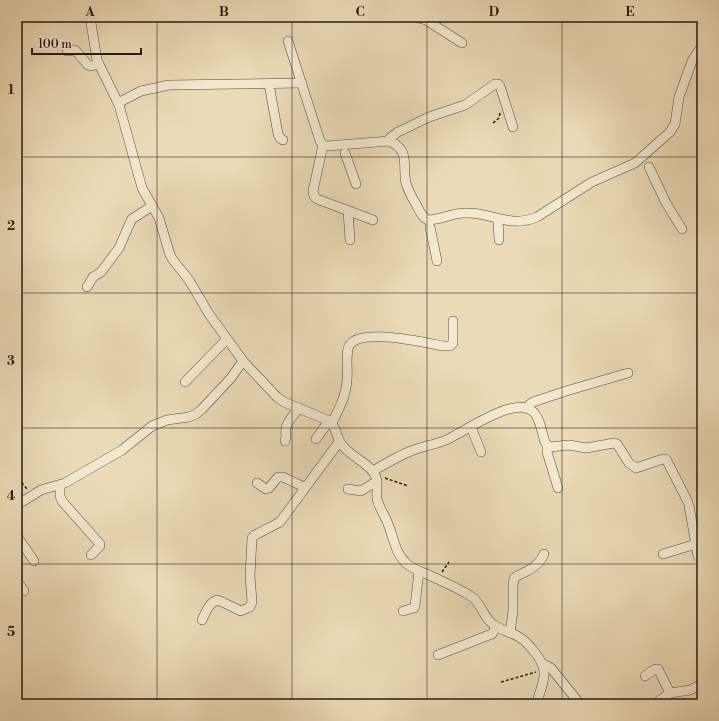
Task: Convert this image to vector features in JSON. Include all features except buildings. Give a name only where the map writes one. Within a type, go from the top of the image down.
[{"type":"street","points":[[90,17],[94,48],[98,64],[118,102],[142,188],[159,218],[170,255],[189,280],[206,311],[243,361],[277,397],[284,402],[331,422],[336,429],[339,442],[375,476],[379,505],[388,523],[402,559],[408,565],[459,589],[473,598],[487,619],[496,627],[524,641],[540,658],[544,667],[544,682],[536,704]]},
{"type":"street","points":[[414,17],[426,20],[462,43]]},
{"type":"street","points":[[288,40],[320,141],[323,145],[343,149],[389,141],[401,149],[403,153],[405,178],[408,189],[422,215],[429,224],[438,261]]},
{"type":"street","points":[[429,224],[465,212],[498,219],[520,222],[528,221],[537,217],[592,182],[629,167],[646,162],[673,128],[679,97],[692,61],[702,46]]},
{"type":"street","points":[[68,51],[75,50],[78,52],[88,65],[91,66],[98,64]]},
{"type":"street","points":[[118,102],[141,91],[169,85],[302,83]]},
{"type":"street","points":[[269,84],[278,134],[283,140]]},
{"type":"street","points":[[389,141],[390,138],[398,132],[429,117],[461,107],[495,84],[498,84],[513,127]]},
{"type":"street","points":[[323,145],[313,191],[314,196],[317,199],[373,220]]},
{"type":"street","points":[[343,149],[356,184]]},
{"type":"street","points":[[646,162],[666,203],[682,230]]},
{"type":"street","points":[[87,287],[93,277],[101,272],[119,248],[132,219],[152,206]]},
{"type":"street","points":[[348,211],[350,240]]},
{"type":"street","points":[[498,219],[499,240]]},
{"type":"street","points":[[316,439],[331,422],[344,395],[347,379],[348,348],[351,342],[357,338],[380,336],[450,346],[453,343],[453,321]]},
{"type":"street","points":[[184,382],[227,339]]},
{"type":"street","points":[[17,505],[47,488],[60,485],[122,450],[152,426],[167,420],[189,417],[196,414],[231,378],[243,361]]},
{"type":"street","points":[[528,409],[530,404],[533,402],[628,373]]},
{"type":"street","points":[[348,489],[361,491],[375,476],[409,452],[446,440],[507,410],[521,407],[535,413],[538,419],[547,445],[547,452],[558,488]]},
{"type":"street","points":[[285,441],[287,436],[286,425],[299,408]]},
{"type":"street","points":[[471,427],[481,452]]},
{"type":"street","points":[[202,620],[211,603],[214,601],[218,600],[241,611],[250,607],[252,602],[250,576],[252,538],[254,535],[280,522],[304,487],[339,442]]},
{"type":"street","points":[[547,445],[569,445],[592,448],[614,443],[617,444],[628,463],[636,468],[663,458],[666,459],[688,504],[698,556]]},
{"type":"street","points":[[257,483],[266,489],[269,488],[278,477],[283,477],[304,487]]},
{"type":"street","points":[[60,485],[60,496],[62,500],[100,544],[100,546],[91,555]]},
{"type":"street","points":[[17,536],[20,547],[34,561]]},
{"type":"street","points":[[664,554],[696,544]]},
{"type":"street","points":[[510,633],[514,611],[514,578],[541,562],[544,554]]},
{"type":"street","points":[[403,611],[414,608],[415,606],[419,571]]},
{"type":"street","points":[[17,581],[24,591]]},
{"type":"street","points":[[438,655],[492,634],[496,627]]},
{"type":"street","points":[[544,667],[551,668],[580,704]]},
{"type":"street","points":[[646,676],[655,669],[658,669],[670,693]]},
{"type":"street","points":[[655,704],[670,693],[690,690],[702,684]]},
{"type":"path","points":[[493,123],[499,118],[500,114],[498,107]]},
{"type":"path","points":[[375,476],[408,486]]},
{"type":"path","points":[[17,482],[21,482],[33,495]]},
{"type":"path","points":[[437,579],[450,562]]},
{"type":"path","points":[[501,682],[544,667]]}]
